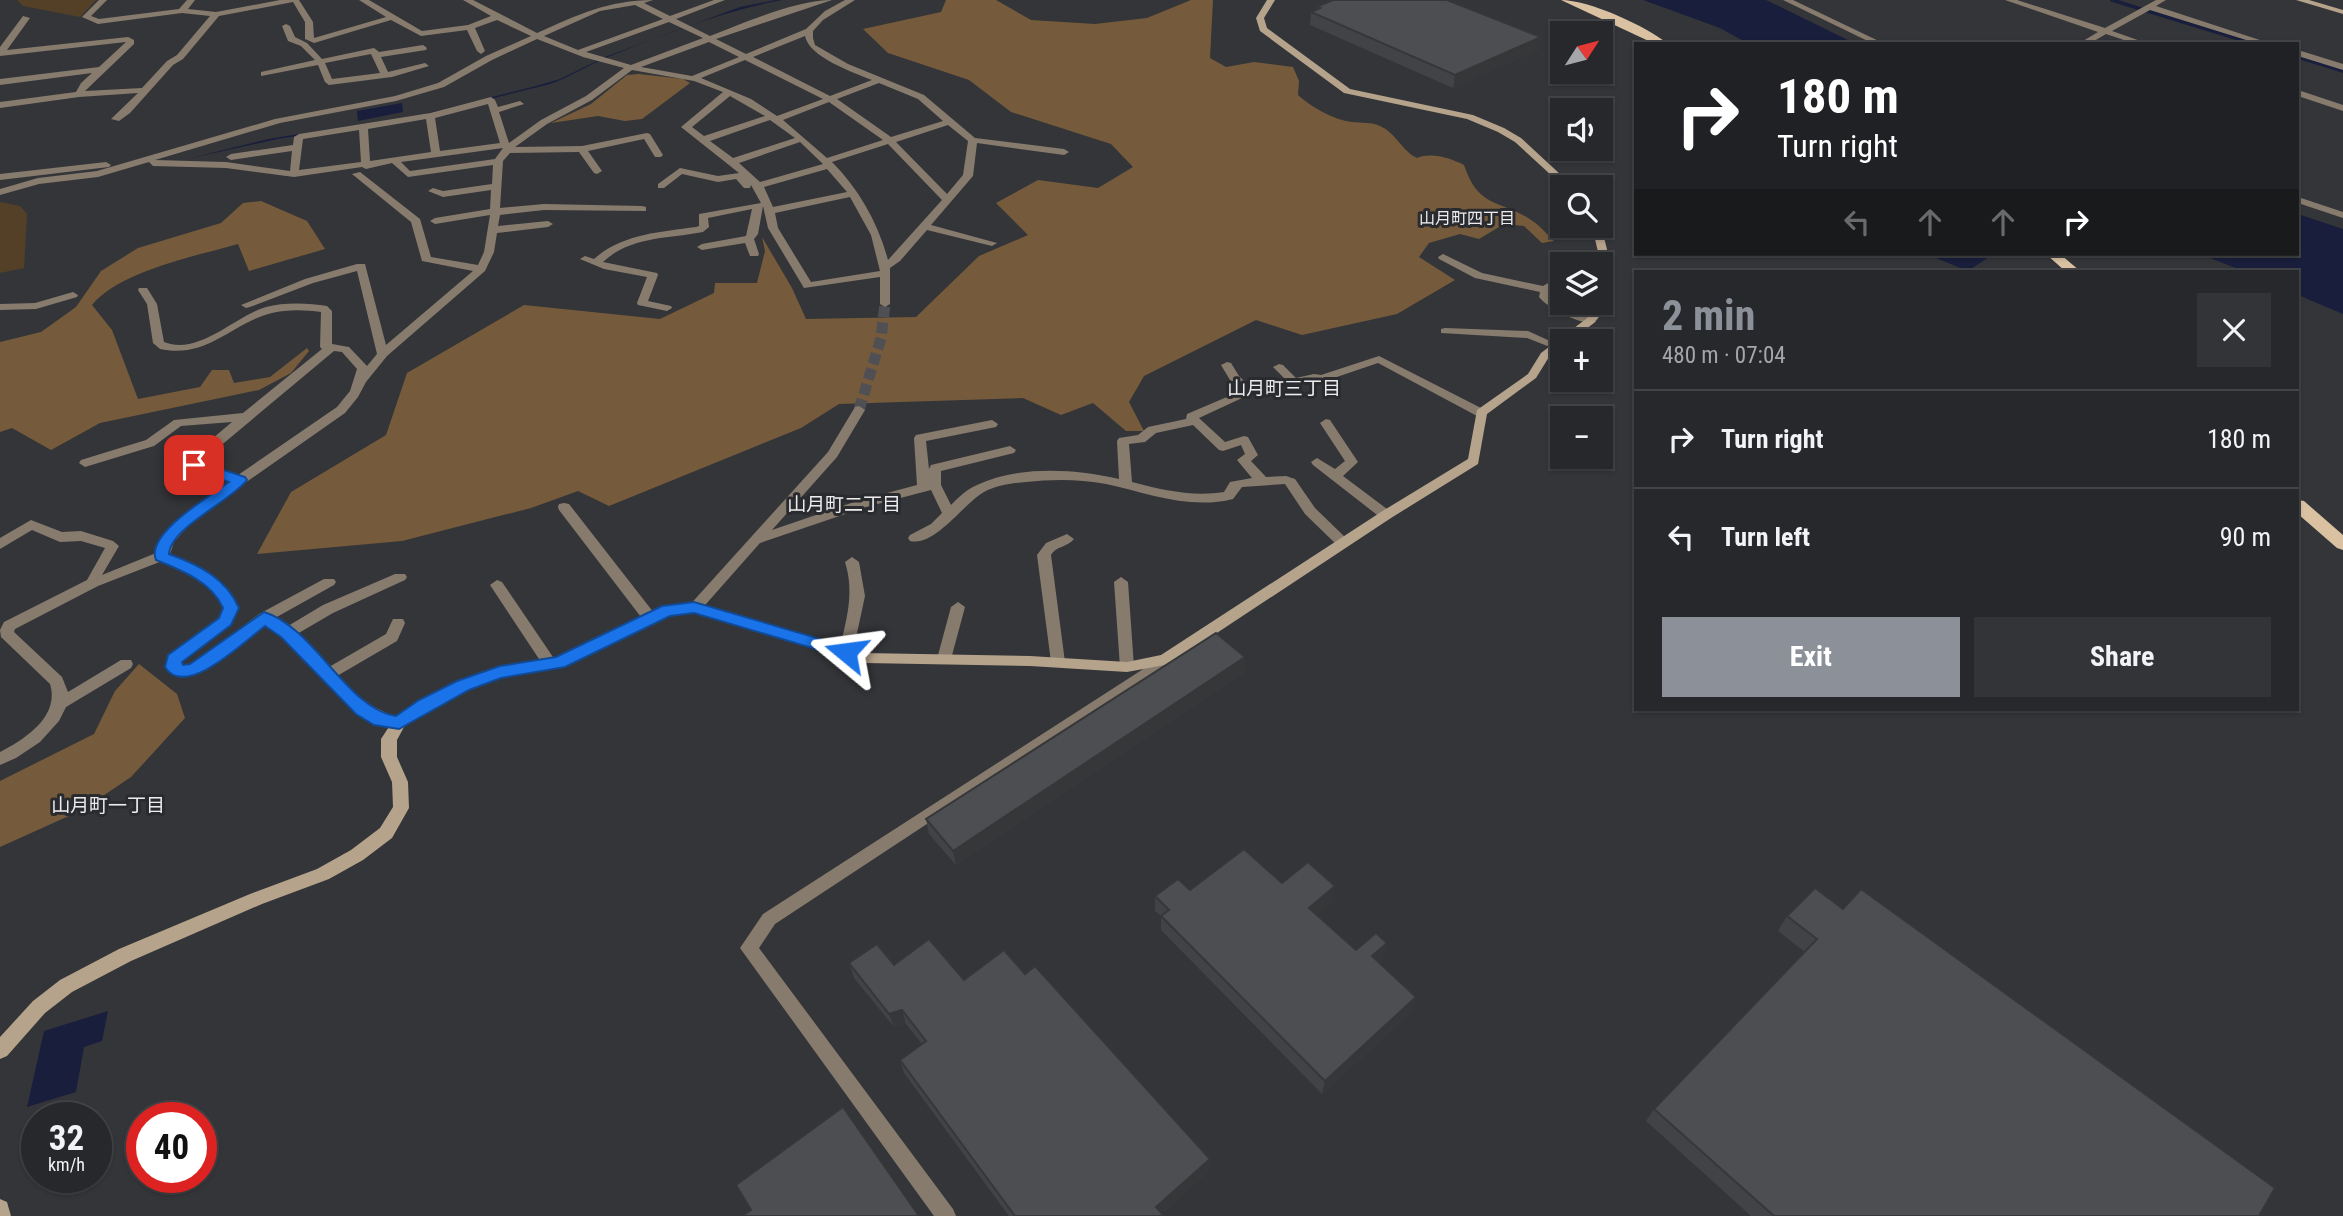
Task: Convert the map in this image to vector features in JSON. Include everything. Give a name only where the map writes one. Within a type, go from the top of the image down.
[{"type":"main road","points":[[1566,0],[1616,20],[1659,42]]},
{"type":"main road","points":[[2054,256],[2072,270]]},
{"type":"main road","points":[[2299,506],[2343,544]]},
{"type":"street","points":[[103,0],[86,17],[98,22],[182,11],[216,14],[294,0],[309,22],[309,39],[314,41],[393,17]]},
{"type":"street","points":[[182,11],[191,0]]},
{"type":"street","points":[[363,0],[421,33],[470,27],[497,17]]},
{"type":"street","points":[[467,0],[538,38],[630,68],[646,68],[694,78],[729,92],[773,118],[828,163],[864,209],[886,270],[886,304]]},
{"type":"street","points":[[0,192],[38,181],[83,177],[278,121],[396,98],[450,82],[489,58],[601,8],[649,0]]},
{"type":"street","points":[[579,52],[721,0]]},
{"type":"street","points":[[162,556],[162,547],[175,530],[240,480],[343,409],[383,354],[481,269],[489,252],[498,186],[498,161],[507,147],[544,122],[589,99],[630,68],[763,19],[828,0]]},
{"type":"street","points":[[850,0],[814,22],[809,32],[809,42],[821,53],[877,81],[921,97],[973,140],[1064,152]]},
{"type":"street","points":[[1271,0],[1260,18],[1263,29],[1334,83],[1363,96],[1486,122],[1518,140],[1556,175]]},
{"type":"street","points":[[1787,0],[1877,42]]},
{"type":"street","points":[[2009,0],[2139,42]]},
{"type":"street","points":[[2085,42],[2162,0]]},
{"type":"street","points":[[2300,0],[2343,12]]},
{"type":"street","points":[[636,2],[830,99],[892,140],[946,198]]},
{"type":"street","points":[[2146,9],[2261,42]]},
{"type":"street","points":[[116,119],[170,63],[180,57],[216,14]]},
{"type":"street","points":[[0,53],[26,18]]},
{"type":"street","points":[[286,26],[291,39],[299,40],[326,69],[329,82],[362,79],[425,66]]},
{"type":"street","points":[[470,27],[481,51]]},
{"type":"street","points":[[694,78],[809,32]]},
{"type":"street","points":[[0,40],[11,39]]},
{"type":"street","points":[[0,53],[128,39],[131,42],[84,85],[79,94]]},
{"type":"street","points":[[376,55],[423,48]]},
{"type":"street","points":[[264,74],[374,51],[385,75]]},
{"type":"street","points":[[2299,53],[2343,67]]},
{"type":"street","points":[[0,82],[104,69]]},
{"type":"street","points":[[362,79],[367,103]]},
{"type":"street","points":[[703,140],[877,81]]},
{"type":"street","points":[[0,105],[79,94],[145,90]]},
{"type":"street","points":[[729,92],[686,127],[758,186],[770,211],[773,228],[808,286],[886,270],[946,198],[968,176],[973,140]]},
{"type":"street","points":[[2299,93],[2343,108]]},
{"type":"street","points":[[294,174],[299,137],[430,116],[491,100],[507,147]]},
{"type":"street","points":[[494,111],[520,104]]},
{"type":"street","points":[[430,116],[436,155]]},
{"type":"street","points":[[758,186],[949,122]]},
{"type":"street","points":[[363,127],[366,166]]},
{"type":"street","points":[[134,163],[226,164],[294,174],[507,147],[582,149],[647,136],[658,155]]},
{"type":"street","points":[[732,162],[801,139]]},
{"type":"street","points":[[232,158],[298,147]]},
{"type":"street","points":[[582,149],[597,172]]},
{"type":"street","points":[[395,161],[408,174],[498,161]]},
{"type":"street","points":[[0,177],[99,165],[121,167]]},
{"type":"street","points":[[661,186],[680,171],[718,179],[738,176],[753,192],[765,228],[773,228]]},
{"type":"street","points":[[357,174],[416,221],[426,259],[481,269]]},
{"type":"street","points":[[433,191],[443,194],[498,186]]},
{"type":"street","points":[[770,211],[853,194]]},
{"type":"street","points":[[2299,200],[2343,215]]},
{"type":"street","points":[[702,247],[749,239],[753,234],[758,205]]},
{"type":"street","points":[[667,308],[642,303],[653,275],[590,261],[612,248],[651,236],[699,230],[704,227],[703,216],[758,205]]},
{"type":"street","points":[[435,221],[544,206],[642,209]]},
{"type":"street","points":[[492,230],[548,224]]},
{"type":"street","points":[[923,226],[992,243]]},
{"type":"street","points":[[1578,329],[1590,321],[1608,300],[1610,289],[1599,238]]},
{"type":"street","points":[[749,239],[754,254]]},
{"type":"street","points":[[1443,257],[1479,276],[1548,288],[1544,297],[1548,302],[1590,321]]},
{"type":"street","points":[[246,305],[309,281],[361,266],[383,354]]},
{"type":"street","points":[[143,290],[152,304],[159,343],[164,347],[195,346],[212,341],[270,310],[323,308],[327,311],[327,347],[345,349],[353,355],[363,369],[363,379]]},
{"type":"street","points":[[0,307],[36,306],[73,295]]},
{"type":"street","points":[[1445,331],[1500,332],[1520,337],[1528,334],[1550,343]]},
{"type":"street","points":[[240,480],[194,465],[193,460],[331,348]]},
{"type":"street","points":[[946,1216],[749,948],[769,919],[1386,515],[1474,461],[1481,413],[1532,376],[1550,352]]},
{"type":"street","points":[[1279,368],[1294,382],[1314,377],[1321,379],[1379,359],[1481,413]]},
{"type":"street","points":[[1227,365],[1234,378],[1249,392],[1191,416],[1223,447],[1244,440],[1252,455],[1243,460],[1262,481]]},
{"type":"street","points":[[694,608],[833,454],[859,410]]},
{"type":"street","points":[[86,463],[150,443],[178,423],[246,417]]},
{"type":"street","points":[[1126,485],[1124,441],[1141,439],[1152,430],[1195,421]]},
{"type":"street","points":[[1326,423],[1352,462],[1335,476]]},
{"type":"street","points":[[949,514],[929,487],[920,438],[992,424]]},
{"type":"street","points":[[929,487],[935,468],[1010,450]]},
{"type":"street","points":[[1317,462],[1386,515]]},
{"type":"street","points":[[915,538],[936,527],[968,496],[984,487],[1051,476],[1103,479],[1185,498],[1205,499],[1228,496],[1235,485],[1240,483],[1291,482],[1310,511],[1343,543]]},
{"type":"street","points":[[753,541],[862,504],[929,487]]},
{"type":"street","points":[[565,507],[649,617]]},
{"type":"street","points":[[0,544],[31,524],[60,537],[81,536],[108,544],[111,551],[94,574],[93,583]]},
{"type":"street","points":[[1058,662],[1044,555],[1052,544],[1067,539]]},
{"type":"street","points":[[0,759],[33,739],[50,723],[61,703],[62,691],[57,681],[6,633],[9,626],[93,583],[162,556],[191,568],[209,581],[226,597],[231,608],[226,621],[174,659],[173,667],[185,672],[196,669],[264,618],[329,582]]},
{"type":"street","points":[[846,652],[860,581],[852,562]]},
{"type":"street","points":[[287,633],[328,609],[400,577]]},
{"type":"street","points":[[1121,582],[1127,667]]},
{"type":"street","points":[[497,585],[550,664]]},
{"type":"street","points":[[944,659],[958,607]]},
{"type":"street","points":[[0,1050],[39,1007],[66,986],[125,956],[256,899],[323,874],[357,855],[386,833],[401,808],[400,782],[389,757],[389,739],[399,723],[425,704],[463,685],[500,672],[550,664],[600,645],[649,617],[667,610],[694,608],[865,658],[1058,662],[1127,667],[1165,660]]},
{"type":"street","points":[[264,618],[287,633],[362,709],[380,721],[399,723]]},
{"type":"street","points":[[327,675],[392,637],[398,623]]},
{"type":"street","points":[[61,703],[126,664]]},
{"type":"street","points":[[0,1209],[1,1216]]},
{"type":"shaded area","points":[[17,0],[96,0],[80,17],[23,6]]},
{"type":"shaded area","points":[[946,0],[996,0],[1031,20],[1095,24],[1147,18],[1191,0],[1213,0],[1210,58],[1226,67],[1254,62],[1293,67],[1299,81],[1298,95],[1309,104],[1338,119],[1380,126],[1417,158],[1441,157],[1464,165],[1470,180],[1485,197],[1523,215],[1537,224],[1554,241],[1542,243],[1524,226],[1504,224],[1479,239],[1460,234],[1429,243],[1419,257],[1455,280],[1397,314],[1302,335],[1256,320],[1144,376],[1129,402],[1144,431],[1126,431],[1093,403],[1061,415],[1023,398],[839,404],[801,428],[609,506],[578,491],[531,508],[402,541],[257,554],[291,492],[386,435],[407,373],[524,305],[660,319],[714,293],[715,283],[757,283],[765,251],[762,237],[792,288],[806,319],[916,317],[979,256],[1028,235],[996,203],[1038,180],[1098,188],[1133,167],[1111,144],[1011,112],[969,80],[888,53],[863,29],[941,12]]},
{"type":"shaded area","points":[[627,75],[683,79],[690,83],[642,119],[625,121],[598,116],[551,123],[591,104]]},
{"type":"shaded area","points":[[261,201],[307,221],[325,249],[249,271],[238,244],[139,274],[105,293],[92,305],[112,330],[138,399],[200,387],[212,370],[229,370],[234,383],[270,377],[307,348],[309,351],[291,373],[259,390],[100,423],[51,450],[12,428],[0,432],[0,342],[41,332],[76,307],[101,271],[138,248],[221,223],[243,203]]},
{"type":"shaded area","points":[[0,202],[20,206],[27,214],[24,268],[0,273]]},
{"type":"shaded area","points":[[139,664],[177,694],[185,718],[131,777],[82,810],[0,847],[0,781],[94,734],[115,691]]},
{"type":"water","points":[[782,0],[738,10],[696,23],[740,7]]},
{"type":"water","points":[[1643,0],[1766,0],[1852,42],[1745,42],[1720,28]]},
{"type":"water","points":[[647,42],[550,84],[422,116],[278,139],[187,159],[268,139],[424,114],[536,86],[560,79],[605,57]]},
{"type":"water","points":[[402,103],[403,112],[358,121],[357,111]]},
{"type":"water","points":[[2299,214],[2343,229],[2343,314],[2299,295],[2299,270],[2240,270],[2205,256],[2299,256]]},
{"type":"water","points":[[1931,256],[1990,256],[1966,270]]},
{"type":"water","points":[[108,1011],[102,1041],[84,1047],[76,1092],[43,1102],[28,1102],[44,1031]]},
{"type":"building","points":[[1333,0],[1447,0],[1541,37],[1455,75],[1311,12]]},
{"type":"building","points":[[1216,633],[1245,657],[953,851],[926,819]]},
{"type":"building","points":[[1244,849],[1282,883],[1308,862],[1335,886],[1309,908],[1356,950],[1376,933],[1387,943],[1372,956],[1416,997],[1325,1081],[1161,916],[1169,910],[1155,896],[1178,879],[1190,890]]},
{"type":"building","points":[[1815,888],[1843,909],[1861,889],[2275,1188],[2259,1216],[1774,1216],[1654,1109],[1817,939],[1787,916]]},
{"type":"building","points":[[929,939],[964,980],[1004,950],[1025,974],[1035,966],[1210,1159],[1156,1207],[1164,1216],[1015,1216],[900,1060],[926,1041],[902,1010],[889,1014],[849,963],[877,944],[894,965]]},
{"type":"building","points":[[843,1107],[919,1216],[742,1216],[751,1210],[736,1185]]},
{"type":"waterway","points":[[2112,0],[2248,42]]},
{"type":"waterway","points":[[2299,57],[2343,71]]},
{"type":"tunnel","points":[[859,410],[881,338],[885,304]]},
{"type":"district","name":"山月町四丁目","points":[[1467,218]]},
{"type":"district","name":"山月町三丁目","points":[[1284,388]]},
{"type":"district","name":"山月町二丁目","points":[[844,504]]},
{"type":"district","name":"山月町一丁目","points":[[108,805]]},
{"type":"route","points":[[194,465],[240,480],[175,530],[162,547],[162,556],[191,568],[209,581],[226,597],[231,608],[226,621],[174,659],[173,667],[177,670],[185,672],[196,669],[264,618],[287,633],[362,709],[380,721],[399,723],[425,704],[463,685],[500,672],[559,662],[600,645],[649,617],[667,610],[694,608],[846,652]]}]
